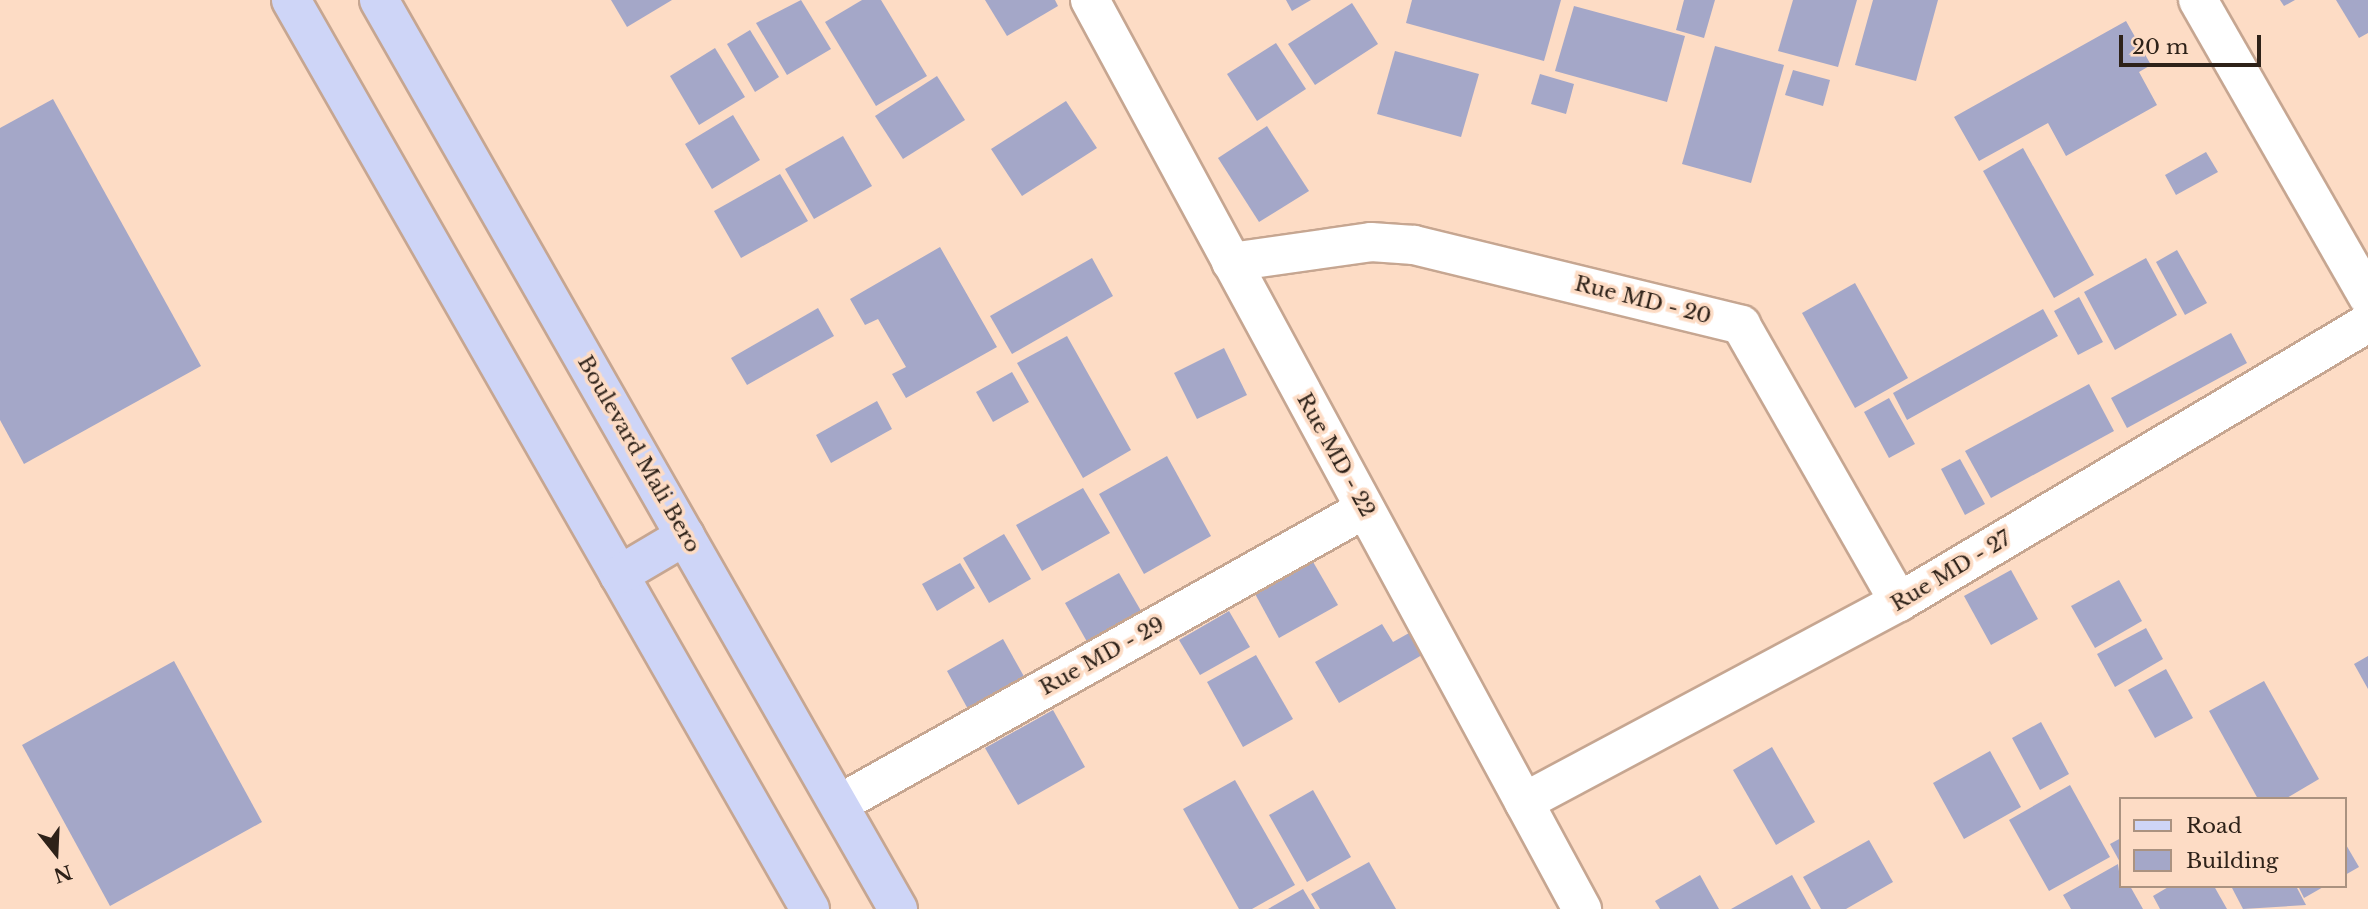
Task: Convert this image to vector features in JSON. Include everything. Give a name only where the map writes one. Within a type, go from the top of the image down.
[{"type":"main road","points":[[291,0],[810,909]]},
{"type":"main road","name":"Boulevard Mali Bero","points":[[379,0],[898,909]]},
{"type":"main road","points":[[619,575],[685,537]]},
{"type":"street","name":"Rue MD - 22","points":[[1090,0],[1582,909]]},
{"type":"street","points":[[2198,0],[2368,297]]},
{"type":"street","name":"Rue MD - 20","points":[[1231,262],[1371,242],[1414,245],[1741,326],[1899,602]]},
{"type":"street","name":"Rue MD - 27","points":[[1524,802],[1899,602],[2368,323]]},
{"type":"street","name":"Rue MD - 29","points":[[839,803],[1366,509]]},
{"type":"building","points":[[611,0],[672,0],[627,27]]},
{"type":"building","points":[[801,0],[831,49],[787,75],[756,23]]},
{"type":"building","points":[[862,0],[881,0],[927,76],[876,106],[825,22]]},
{"type":"building","points":[[985,0],[1055,0],[1058,6],[1007,36]]},
{"type":"building","points":[[1286,0],[1311,0],[1292,11]]},
{"type":"building","points":[[1412,0],[1561,0],[1544,61],[1406,23]]},
{"type":"building","points":[[1684,0],[1715,0],[1704,38],[1676,30]]},
{"type":"building","points":[[1793,0],[1857,0],[1838,67],[1778,51]]},
{"type":"building","points":[[1873,0],[1938,0],[1916,81],[1855,65]]},
{"type":"building","points":[[2280,0],[2295,0],[2284,6]]},
{"type":"building","points":[[2336,0],[2368,0],[2368,33],[2359,38]]},
{"type":"building","points":[[1352,3],[1378,44],[1315,85],[1288,44]]},
{"type":"building","points":[[1574,6],[1685,36],[1667,102],[1555,71]]},
{"type":"building","points":[[2126,21],[2151,65],[2139,72],[2157,105],[2066,156],[2048,123],[1979,161],[1954,117]]},
{"type":"building","points":[[750,30],[779,77],[755,92],[727,44]]},
{"type":"building","points":[[1276,43],[1306,89],[1257,121],[1227,74]]},
{"type":"building","points":[[1715,46],[1784,65],[1751,183],[1682,164]]},
{"type":"building","points":[[715,48],[745,97],[699,125],[670,76]]},
{"type":"building","points":[[1395,51],[1479,74],[1461,137],[1377,114]]},
{"type":"building","points":[[1793,70],[1830,80],[1823,106],[1785,95]]},
{"type":"building","points":[[1540,74],[1574,84],[1566,114],[1531,104]]},
{"type":"building","points":[[937,76],[965,120],[903,159],[875,116]]},
{"type":"building","points":[[53,99],[201,366],[24,464],[0,420],[0,128]]},
{"type":"building","points":[[1066,101],[1097,148],[1022,196],[991,149]]},
{"type":"building","points":[[733,115],[760,160],[712,189],[685,144]]},
{"type":"building","points":[[1267,126],[1309,191],[1259,222],[1218,158]]},
{"type":"building","points":[[843,136],[872,186],[814,219],[785,169]]},
{"type":"building","points":[[2023,148],[2094,275],[2054,298],[1983,171]]},
{"type":"building","points":[[2206,152],[2218,172],[2176,195],[2165,175]]},
{"type":"building","points":[[780,174],[808,221],[741,258],[714,211]]},
{"type":"building","points":[[940,247],[997,347],[906,398],[892,374],[906,367],[878,319],[865,325],[850,299]]},
{"type":"building","points":[[2177,250],[2207,303],[2185,315],[2156,262]]},
{"type":"building","points":[[1092,258],[1113,296],[1012,354],[990,316]]},
{"type":"building","points":[[2146,258],[2177,315],[2115,350],[2084,292]]},
{"type":"building","points":[[1855,283],[1908,378],[1855,408],[1802,313]]},
{"type":"building","points":[[2079,297],[2103,342],[2078,355],[2054,311]]},
{"type":"building","points":[[818,308],[834,336],[747,385],[731,358]]},
{"type":"building","points":[[2043,309],[2058,336],[1907,420],[1893,393]]},
{"type":"building","points":[[2231,333],[2247,363],[2127,428],[2111,398]]},
{"type":"building","points":[[1067,336],[1131,450],[1083,478],[1017,363]]},
{"type":"building","points":[[1224,348],[1247,395],[1197,419],[1174,373]]},
{"type":"building","points":[[1012,372],[1029,402],[993,422],[976,392]]},
{"type":"building","points":[[2089,384],[2114,431],[1991,498],[1965,451]]},
{"type":"building","points":[[1889,398],[1915,444],[1889,458],[1864,412]]},
{"type":"building","points":[[877,401],[892,429],[831,463],[816,435]]},
{"type":"building","points":[[1167,456],[1211,536],[1144,574],[1099,494]]},
{"type":"building","points":[[1960,459],[1985,504],[1965,515],[1941,469]]},
{"type":"building","points":[[1083,488],[1110,533],[1042,571],[1016,525]]},
{"type":"building","points":[[1004,534],[1031,579],[989,603],[963,558]]},
{"type":"building","points":[[1312,560],[1338,605],[1279,638],[1254,592]]},
{"type":"building","points":[[960,563],[975,588],[937,611],[922,584]]},
{"type":"building","points":[[2011,570],[2038,619],[1991,645],[1964,596]]},
{"type":"building","points":[[1119,573],[1144,616],[1090,647],[1065,603]]},
{"type":"building","points":[[2119,580],[2142,621],[2095,648],[2071,606]]},
{"type":"building","points":[[1229,611],[1250,647],[1200,675],[1179,640]]},
{"type":"building","points":[[1382,624],[1393,642],[1409,633],[1422,655],[1339,703],[1315,662]]},
{"type":"building","points":[[2146,628],[2163,659],[2115,687],[2097,654]]},
{"type":"building","points":[[1003,639],[1026,680],[969,711],[947,671]]},
{"type":"building","points":[[1256,655],[1293,719],[1243,747],[1207,682]]},
{"type":"building","points":[[2368,656],[2368,689],[2354,664]]},
{"type":"building","points":[[174,661],[262,822],[110,906],[22,745]]},
{"type":"building","points":[[2166,669],[2193,718],[2155,738],[2128,690]]},
{"type":"building","points":[[2264,681],[2319,779],[2288,797],[2257,797],[2209,711]]},
{"type":"building","points":[[1053,710],[1085,767],[1018,805],[985,748]]},
{"type":"building","points":[[2041,722],[2069,774],[2040,790],[2012,738]]},
{"type":"building","points":[[1772,747],[1815,822],[1776,845],[1733,770]]},
{"type":"building","points":[[1990,751],[2021,807],[1964,839],[1933,783]]},
{"type":"building","points":[[1235,780],[1295,885],[1252,909],[1239,909],[1183,809]]},
{"type":"building","points":[[2070,785],[2110,857],[2049,891],[2009,820]]},
{"type":"building","points":[[1313,790],[1351,857],[1307,882],[1269,815]]},
{"type":"building","points":[[2120,839],[2120,862],[2110,844]]},
{"type":"building","points":[[1869,840],[1893,882],[1846,909],[1821,909],[1803,877]]},
{"type":"building","points":[[2347,846],[2359,867],[2347,874]]},
{"type":"building","points":[[1369,862],[1396,909],[1320,909],[1311,894]]},
{"type":"building","points":[[2118,864],[2120,888],[2131,888],[2143,909],[2071,909],[2063,895]]},
{"type":"building","points":[[1700,875],[1719,909],[1660,909],[1655,901]]},
{"type":"building","points":[[1792,875],[1811,909],[1731,909]]},
{"type":"building","points":[[2167,888],[2215,888],[2227,909],[2160,909],[2153,896]]},
{"type":"building","points":[[2232,888],[2297,888],[2306,905],[2243,909]]},
{"type":"building","points":[[2299,888],[2322,888],[2304,898]]},
{"type":"building","points":[[1303,889],[1315,909],[1268,909]]}]
